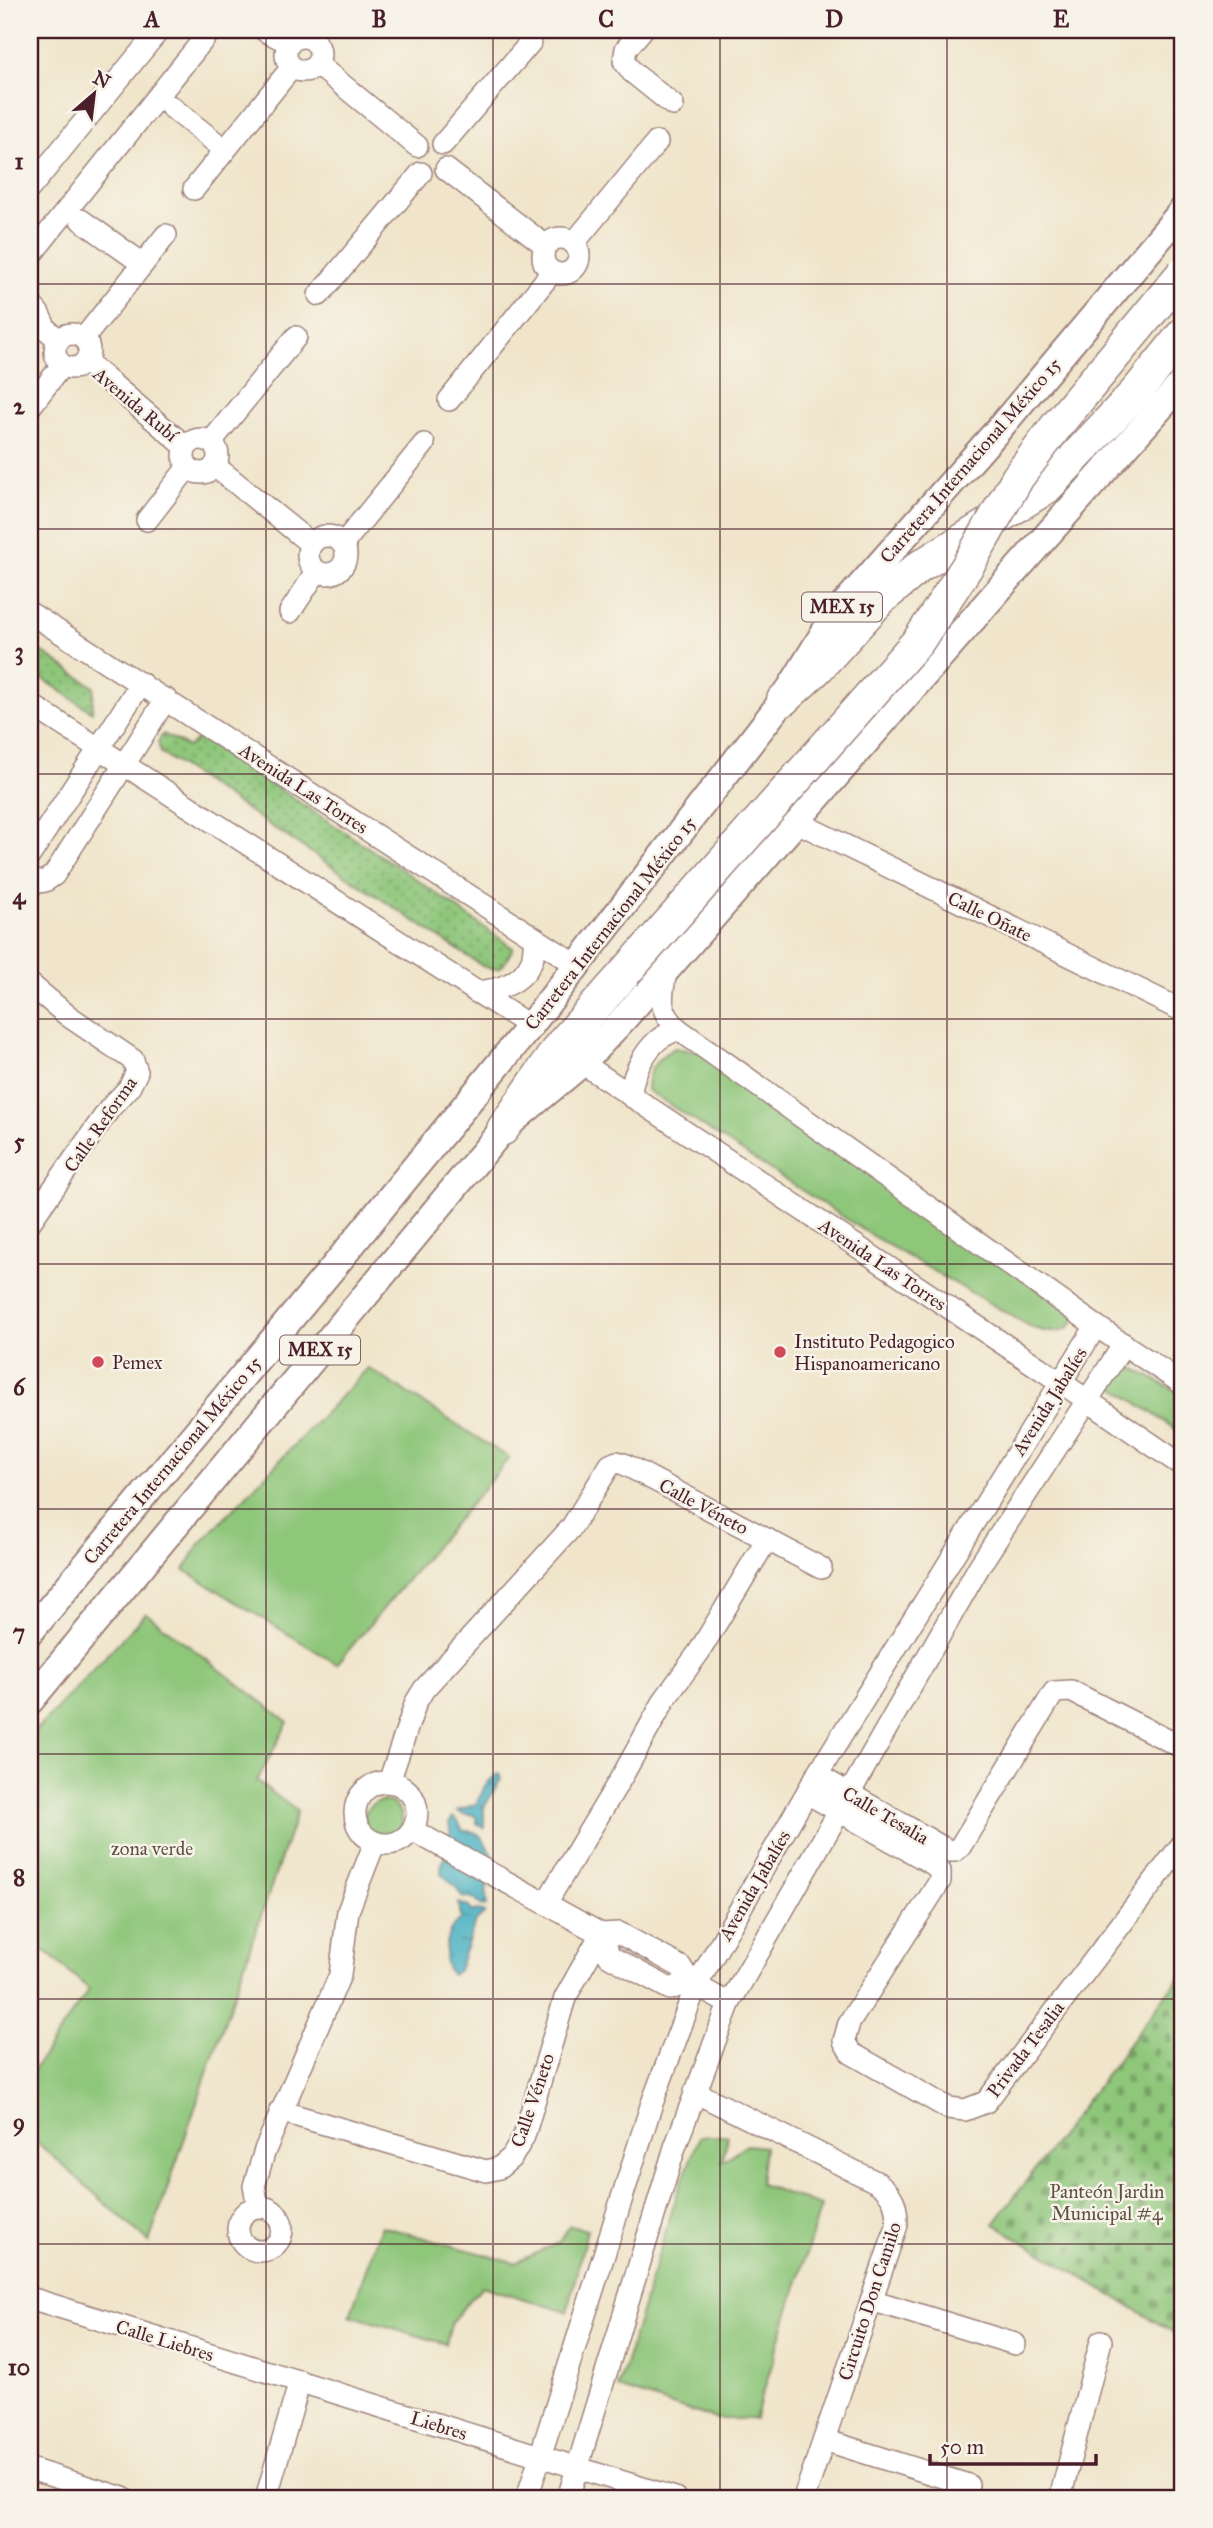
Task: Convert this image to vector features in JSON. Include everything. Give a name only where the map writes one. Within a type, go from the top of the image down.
[{"type":"highway","name":"MEX 15","points":[[503,1129],[559,1046],[919,640],[974,555],[1018,477],[1058,424],[1183,273]]},
{"type":"highway","points":[[783,700],[818,668],[881,599],[919,566],[1046,488],[1137,391],[1183,334]]},
{"type":"main road","name":"Carretera Internacional México 15","points":[[30,1632],[530,1026],[783,700],[835,615],[998,430],[1183,210]]},
{"type":"main road","name":"MEX 15","points":[[30,1701],[503,1129],[582,1063],[627,1016],[1183,382]]},
{"type":"street","points":[[30,188],[159,30]]},
{"type":"street","points":[[642,30],[626,49],[624,61],[632,72],[673,105]]},
{"type":"street","points":[[30,256],[202,33]]},
{"type":"street","points":[[278,35],[297,38],[319,36],[321,52],[318,65],[300,72],[292,67],[278,35]]},
{"type":"street","points":[[443,144],[530,43]]},
{"type":"street","points":[[318,65],[417,146]]},
{"type":"street","points":[[194,189],[292,67]]},
{"type":"street","points":[[170,106],[225,150]]},
{"type":"street","points":[[430,139],[443,144],[449,160],[446,169],[429,176],[421,173],[414,165],[413,155],[417,146],[430,139]]},
{"type":"street","points":[[574,243],[657,142]]},
{"type":"street","points":[[446,169],[546,246]]},
{"type":"street","points":[[319,295],[421,173]]},
{"type":"street","points":[[81,220],[143,264]]},
{"type":"street","points":[[84,338],[166,235]]},
{"type":"street","points":[[565,238],[574,243],[579,253],[578,263],[572,271],[562,275],[552,272],[545,265],[542,255],[546,246],[554,239],[565,238]]},
{"type":"street","points":[[449,400],[552,272]]},
{"type":"street","points":[[30,303],[39,314],[58,361],[66,368],[77,368],[86,362],[90,352],[84,338]]},
{"type":"street","points":[[45,332],[84,338]]},
{"type":"street","points":[[211,442],[296,337]]},
{"type":"street","name":"Avenida Rubí","points":[[86,362],[187,457]]},
{"type":"street","points":[[33,395],[62,365]]},
{"type":"street","points":[[147,520],[187,457],[193,440],[202,438],[211,442],[217,451],[215,466],[209,471],[199,473],[187,457]]},
{"type":"street","points":[[342,544],[424,444]]},
{"type":"street","points":[[215,466],[311,544]]},
{"type":"street","points":[[317,538],[336,538],[342,544],[346,554],[344,564],[337,571],[327,574],[317,571],[310,564],[307,554],[317,538]]},
{"type":"street","points":[[290,612],[317,571]]},
{"type":"street","name":"Avenida Las Torres","points":[[30,613],[577,965]]},
{"type":"street","points":[[30,855],[141,683]]},
{"type":"street","points":[[30,883],[45,881],[54,875],[166,699]]},
{"type":"street","points":[[30,704],[530,1026]]},
{"type":"street","name":"Calle Oñate","points":[[797,822],[1183,1010]]},
{"type":"street","points":[[476,992],[501,989],[518,978],[532,961],[535,938]]},
{"type":"street","points":[[666,972],[662,1003],[668,1020],[678,1029],[1096,1326],[1183,1384]]},
{"type":"street","name":"Calle Reforma","points":[[30,984],[67,1015],[133,1060],[137,1072],[129,1088],[110,1108],[30,1222]]},
{"type":"street","points":[[632,1097],[632,1083],[651,1048],[658,1040],[678,1029]]},
{"type":"street","name":"Avenida Las Torres","points":[[582,1063],[1183,1466]]},
{"type":"street","name":"Avenida Jabalíes","points":[[527,2498],[651,2106],[693,1984],[812,1784],[1096,1326]]},
{"type":"street","name":"Avenida Jabalíes","points":[[568,2498],[675,2147],[729,2004],[980,1565],[1124,1343]]},
{"type":"street","name":"Calle Véneto","points":[[389,1782],[416,1702],[424,1689],[571,1528],[610,1465],[617,1462],[624,1464],[767,1539],[699,1652],[665,1699],[546,1903]]},
{"type":"street","points":[[767,1539],[821,1568]]},
{"type":"street","name":"Calle Tesalia","points":[[812,1784],[844,1802],[949,1851],[955,1851],[960,1847],[1054,1692],[1072,1691],[1183,1748]]},
{"type":"street","points":[[389,1782],[399,1784],[414,1799],[417,1809],[412,1830],[400,1841],[384,1844],[366,1837],[355,1821],[357,1801],[362,1792],[369,1786],[389,1782]]},
{"type":"street","name":"Calle Tesalia","points":[[844,1802],[940,1871]]},
{"type":"street","points":[[412,1830],[602,1934],[619,1933],[681,1967],[693,1984],[729,2004]]},
{"type":"street","points":[[258,2206],[254,2186],[280,2111],[340,1975],[348,1912],[375,1842]]},
{"type":"street","name":"Privada Tesalia","points":[[940,1871],[940,1881],[849,2023],[845,2041],[851,2053],[948,2108],[965,2110],[986,2102],[1183,1843]]},
{"type":"street","name":"Calle Véneto","points":[[280,2111],[486,2171],[499,2168],[512,2157],[524,2136],[565,1998],[602,1934]]},
{"type":"street","name":"Circuito Don Camilo","points":[[695,2092],[878,2183],[897,2204],[897,2225],[804,2498]]},
{"type":"street","points":[[641,2138],[675,2147]]},
{"type":"street","name":"Calle Liebres","points":[[30,2298],[300,2382]]},
{"type":"street","points":[[871,2300],[1015,2344]]},
{"type":"street","points":[[1060,2498],[1101,2341]]},
{"type":"street","points":[[266,2498],[300,2382]]},
{"type":"street","name":"Liebres","points":[[300,2382],[676,2498]]},
{"type":"street","points":[[824,2440],[968,2485]]},
{"type":"street","points":[[30,2469],[93,2494],[123,2498]]},
{"type":"green space","points":[[30,644],[94,687],[92,712],[30,670]]},
{"type":"green space","points":[[163,734],[188,747],[200,737],[413,877],[513,948],[504,964],[498,969],[484,967],[161,753],[158,742]]},
{"type":"green space","points":[[675,1048],[715,1055],[1076,1317],[1072,1323],[1058,1332],[1033,1328],[874,1237],[647,1090],[654,1064]]},
{"type":"green space","points":[[1121,1361],[1183,1395],[1183,1434],[1108,1383]]},
{"type":"green space","points":[[368,1368],[509,1458],[337,1664],[184,1570],[199,1545]]},
{"type":"green space","name":"zona verde","points":[[146,1613],[288,1722],[257,1781],[297,1811],[149,2242],[30,2136],[30,2075],[89,1989],[30,1938],[30,1737]]},
{"type":"green space","points":[[383,1801],[396,1807],[402,1820],[396,1833],[383,1839],[370,1833],[364,1820],[370,1807]]},
{"type":"green space","name":"Panteón Jardin Municipal #4","points":[[1183,1972],[1183,2338],[994,2224]]},
{"type":"green space","points":[[700,2136],[728,2136],[722,2162],[746,2145],[764,2147],[760,2184],[821,2206],[755,2419],[716,2419],[618,2388],[678,2191]]},
{"type":"green space","points":[[381,2226],[515,2263],[558,2243],[570,2226],[587,2230],[567,2312],[482,2286],[452,2321],[446,2344],[350,2315]]},
{"type":"water","points":[[498,1774],[501,1779],[484,1807],[484,1828],[477,1823],[474,1815],[457,1811],[476,1804],[487,1783]]},
{"type":"water","points":[[453,1817],[463,1831],[475,1832],[482,1838],[493,1857],[486,1892],[487,1906],[481,1905],[475,1899],[462,1897],[441,1873],[450,1839],[449,1823]]},
{"type":"water","points":[[459,1903],[473,1912],[477,1910],[485,1913],[475,1922],[458,1970],[452,1975],[445,1960],[445,1948],[453,1926],[461,1919]]},
{"type":"place","name":"Instituto Pedagogico Hispanoamericano","points":[[780,1352]]},
{"type":"place","name":"Pemex","points":[[98,1362]]}]
